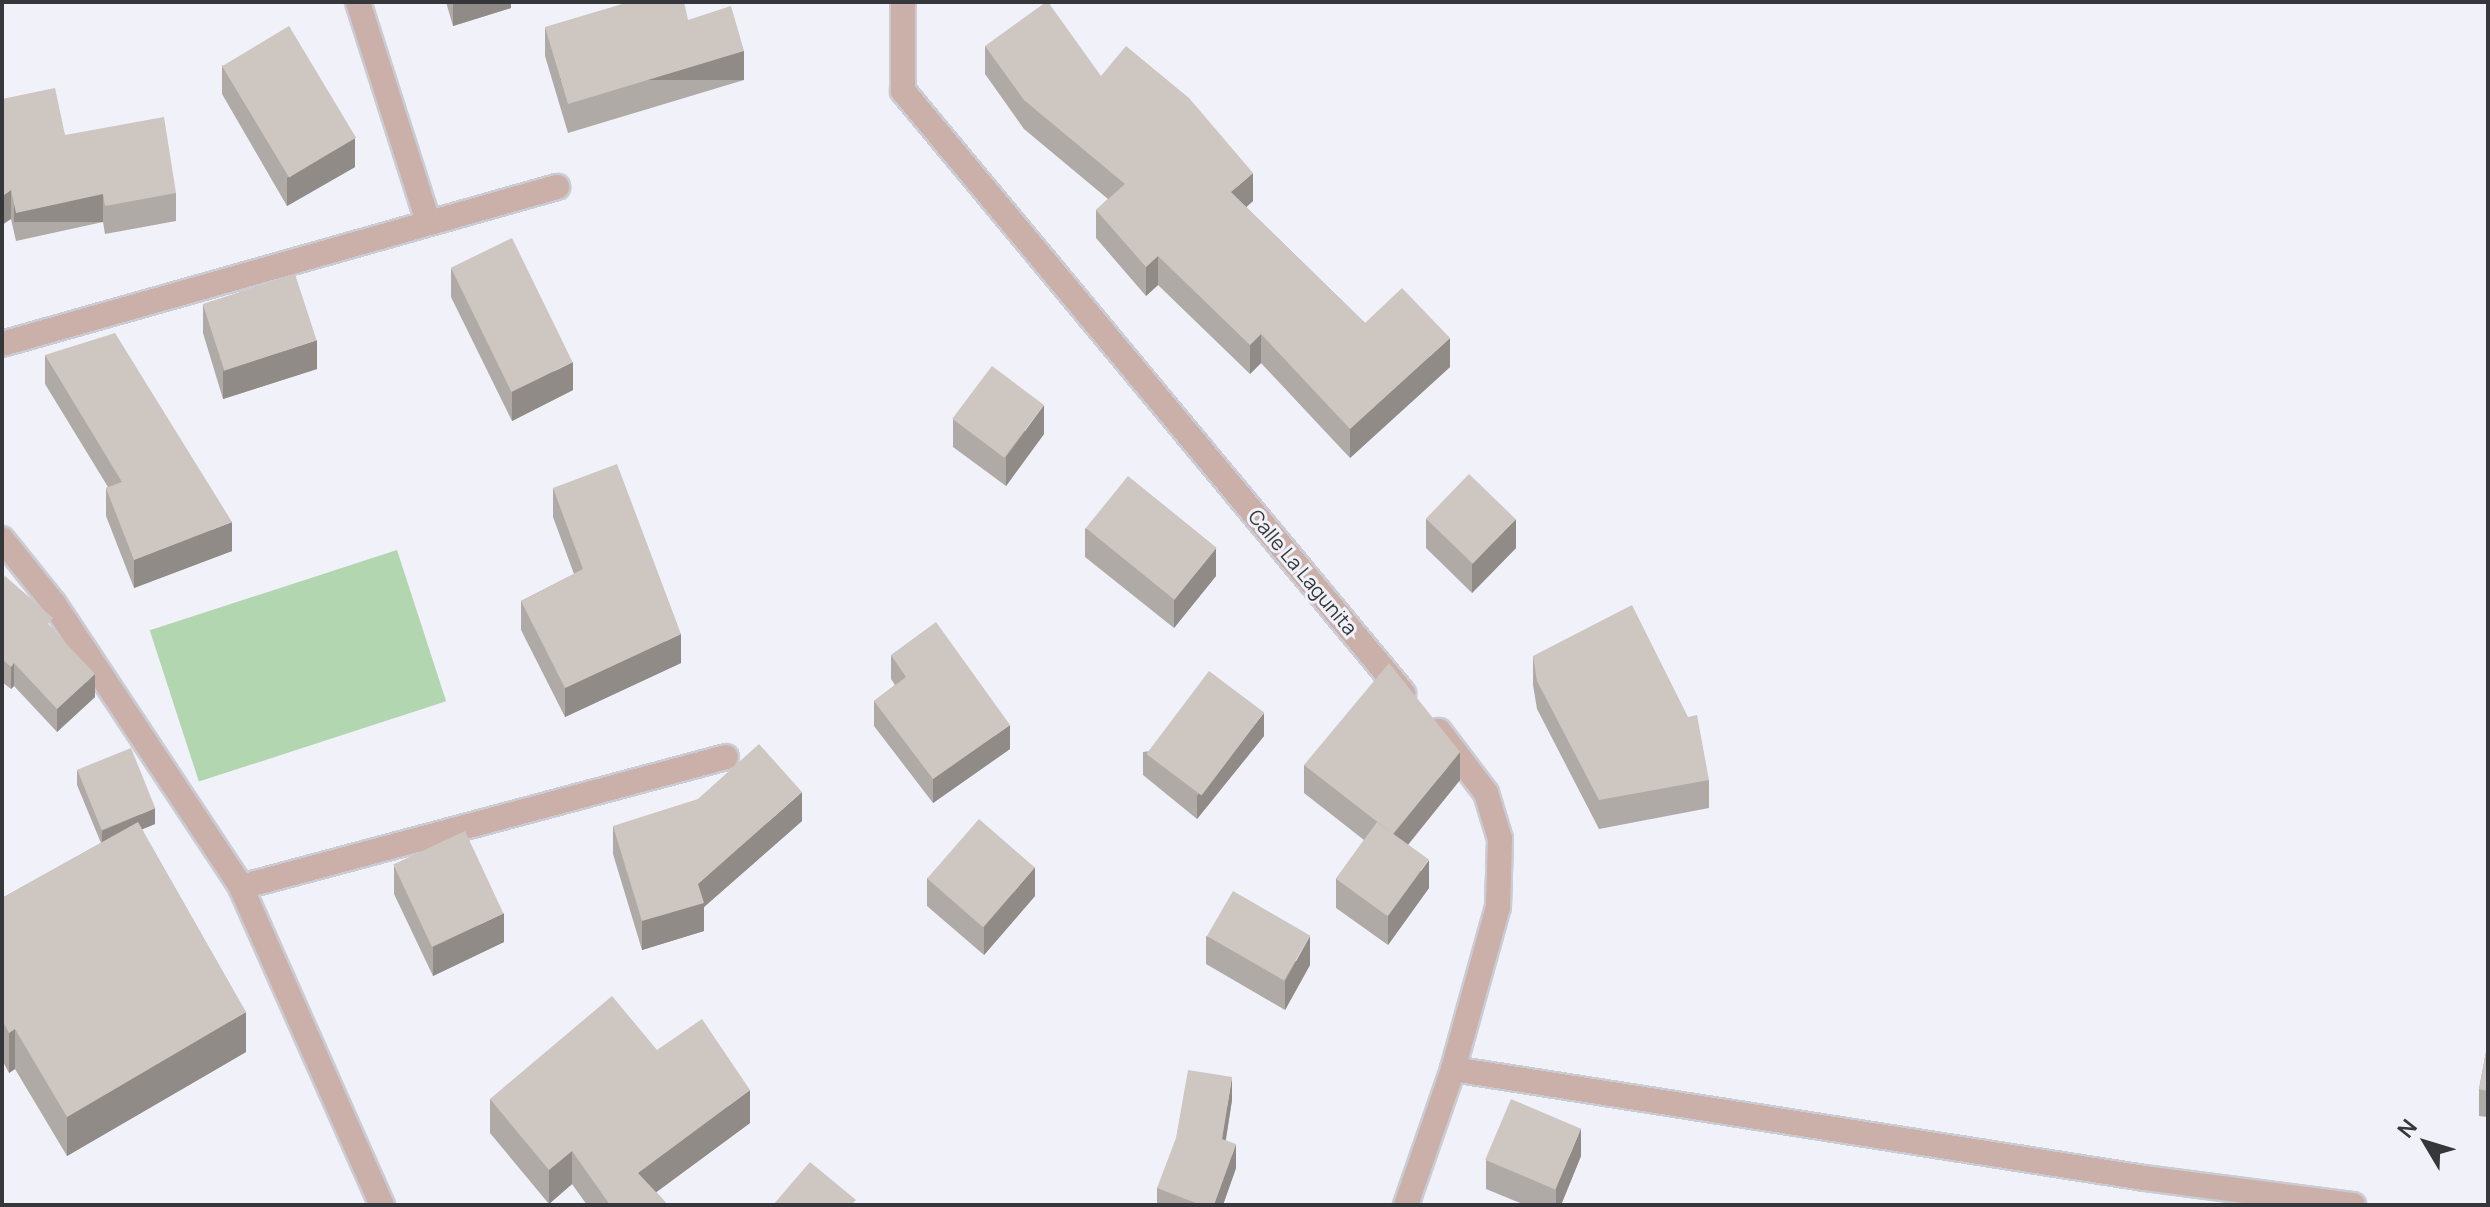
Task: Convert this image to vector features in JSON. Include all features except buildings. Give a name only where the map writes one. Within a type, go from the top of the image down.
[{"type":"street","points":[[358,2],[428,222]]},
{"type":"street","name":"Calle La Lagunita","points":[[903,2],[903,91],[1486,793],[1500,839],[1498,907],[1453,1069],[1406,1205]]},
{"type":"street","points":[[2,344],[557,187]]},
{"type":"street","points":[[2,539],[63,617],[241,887],[382,1205]]},
{"type":"street","points":[[241,887],[726,757]]},
{"type":"street","points":[[1453,1069],[2067,1166],[2353,1205]]},
{"type":"green space","points":[[397,550],[446,701],[199,782],[150,630]]}]
